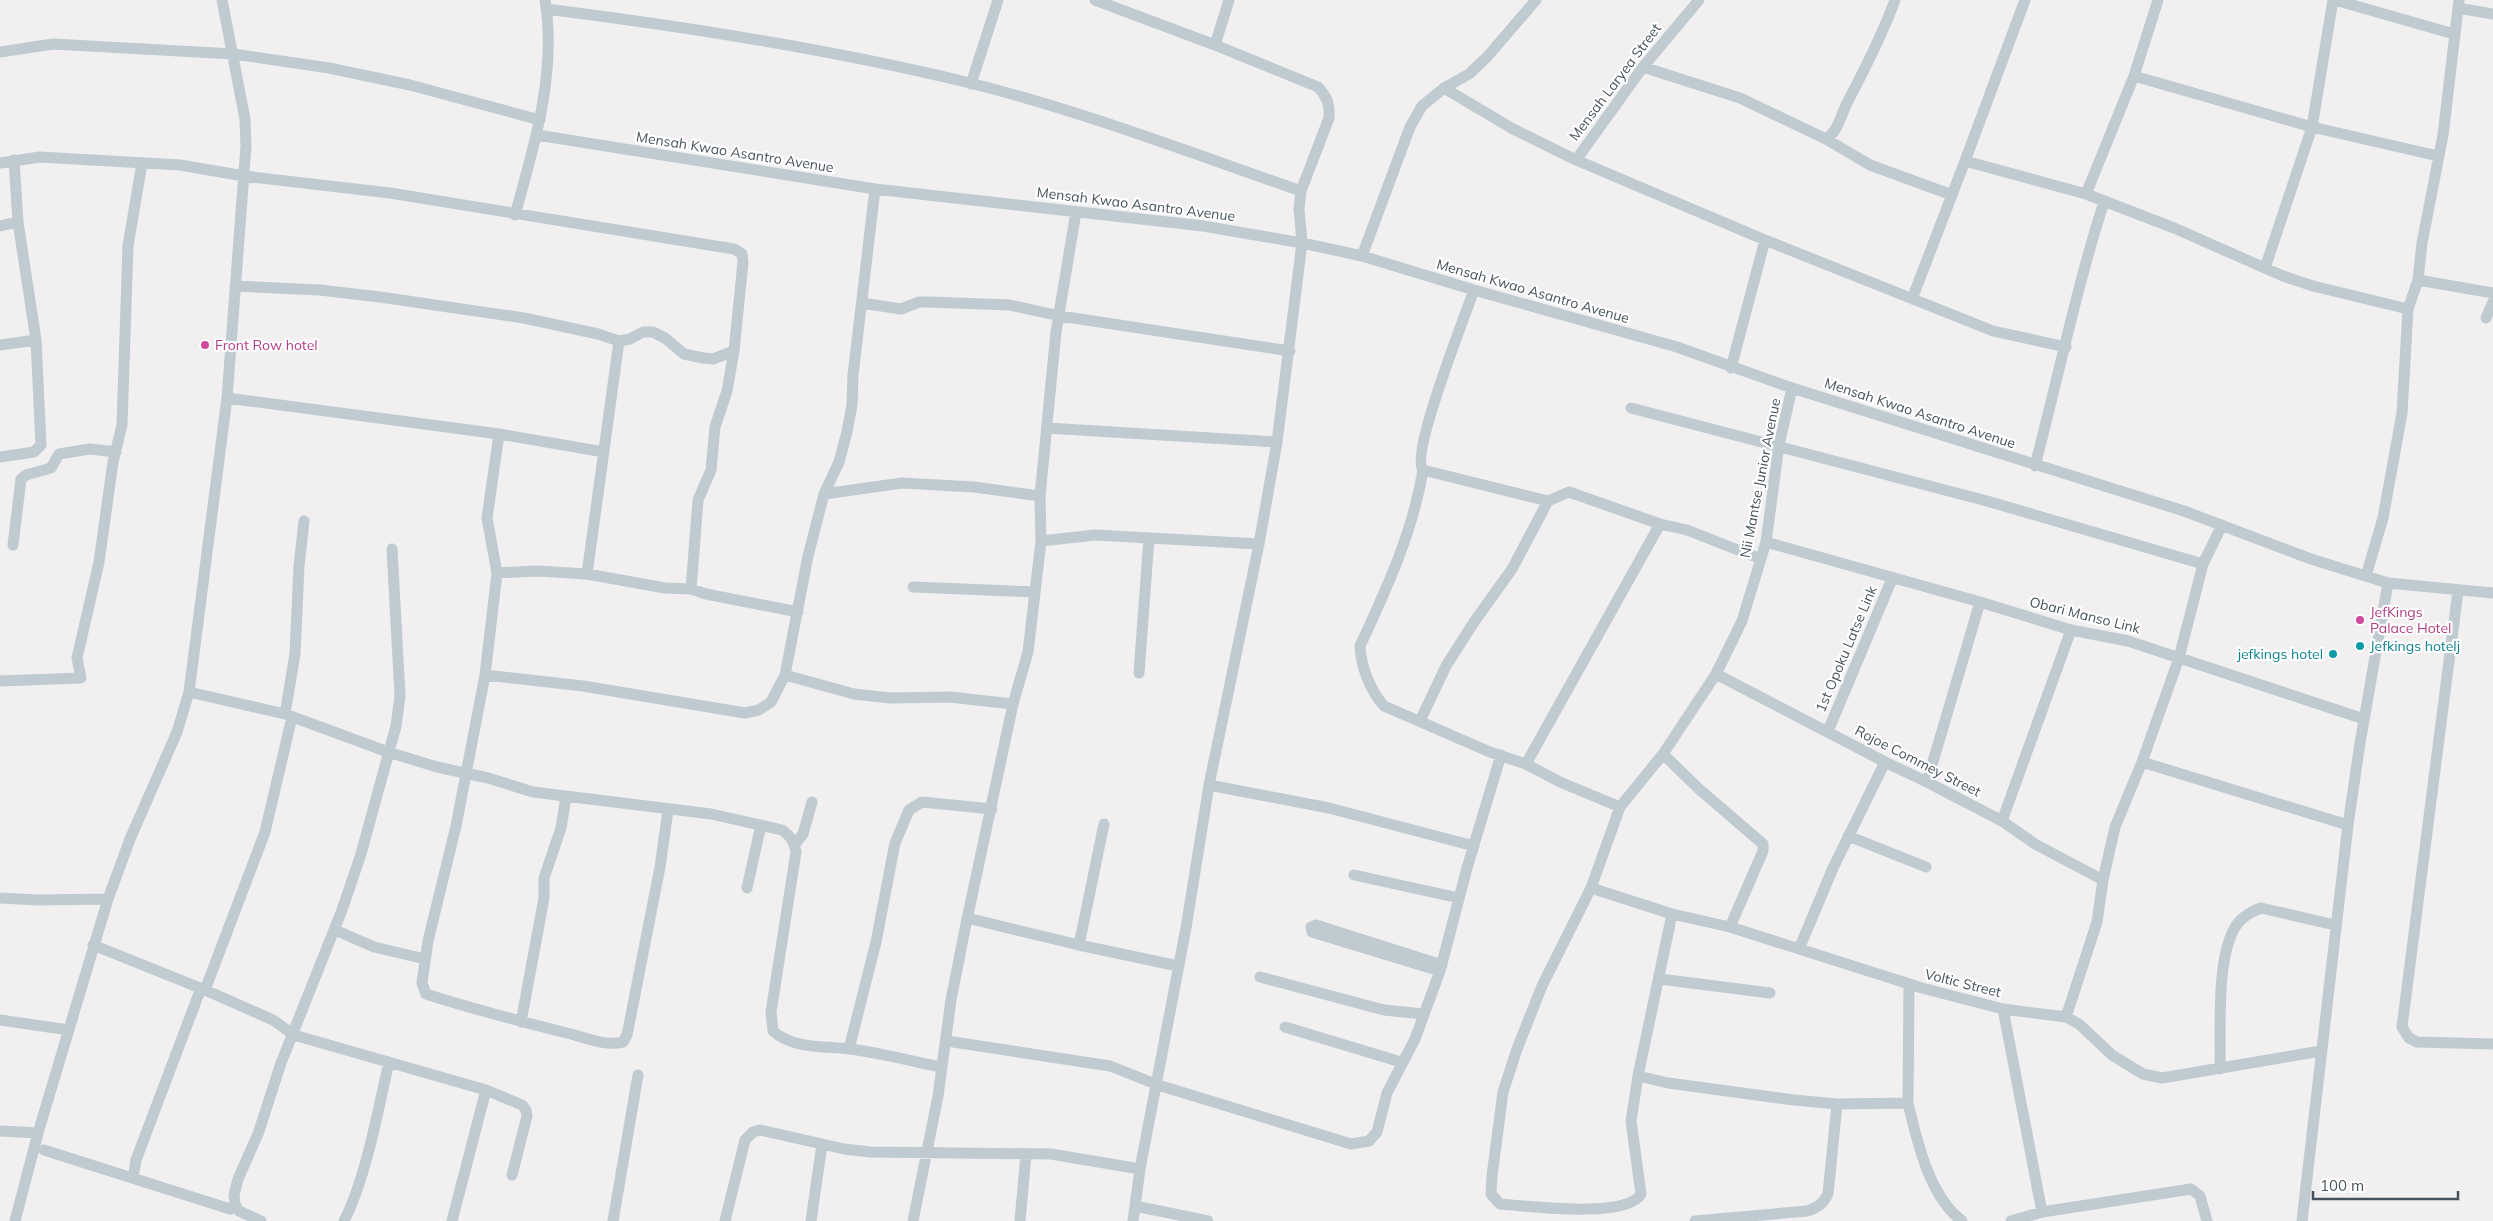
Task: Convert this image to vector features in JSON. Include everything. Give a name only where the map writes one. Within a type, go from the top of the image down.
[{"type":"street","points":[[15,1221],[38,1133],[108,899],[130,839],[177,732],[188,692],[227,398],[244,176],[245,119],[234,54],[222,0]]},
{"type":"street","points":[[971,84],[998,0]]},
{"type":"street","points":[[1095,0],[1112,3],[1318,87],[1326,96],[1330,107],[1329,118],[1301,191],[1299,209],[1302,243],[1290,351],[1277,442],[1259,544],[1209,785],[1158,1084],[1140,1169],[1133,1221]]},
{"type":"street","points":[[1215,45],[1228,0]]},
{"type":"street","points":[[1362,256],[1410,127],[1422,106],[1444,88],[1469,74],[1487,57],[1536,0]]},
{"type":"street","name":"Mensah Laryea Street","points":[[1444,88],[1513,129],[1576,160],[1643,67],[1699,0]]},
{"type":"street","points":[[1826,139],[1835,133],[1846,104],[1881,39],[1895,0]]},
{"type":"street","points":[[1912,300],[2025,0]]},
{"type":"street","points":[[2086,194],[2134,76],[2158,0]]},
{"type":"street","points":[[2265,268],[2312,127],[2334,0],[2454,34]]},
{"type":"street","points":[[514,215],[540,120],[548,62],[546,4],[858,58],[971,84],[1145,137],[1301,191]]},
{"type":"street","points":[[2366,576],[2383,518],[2402,412],[2408,309],[2418,280],[2422,243],[2443,135],[2458,4],[2493,14]]},
{"type":"street","points":[[0,52],[53,44],[234,54],[328,68],[410,85],[540,120]]},
{"type":"street","points":[[1643,67],[1740,98],[1826,139],[1870,165],[1952,194]]},
{"type":"street","points":[[2134,76],[2312,127],[2438,156]]},
{"type":"street","name":"Mensah Kwao Asantro Avenue","points":[[537,135],[875,189],[1202,226],[1302,243],[1362,256],[1668,345],[1792,388],[2035,466],[2184,511],[2311,559],[2388,583],[2493,593]]},
{"type":"street","points":[[0,163],[40,157],[180,165],[244,176],[390,192],[514,215],[734,249],[742,254],[743,262],[734,351],[727,391],[716,427],[711,470],[698,500],[691,589]]},
{"type":"street","points":[[0,457],[34,452],[41,445],[36,340],[18,222],[14,160]]},
{"type":"street","points":[[1576,160],[1912,300],[2006,335],[2066,347]]},
{"type":"street","points":[[1964,161],[2086,194],[2174,228],[2265,268],[2313,286],[2408,309]]},
{"type":"street","points":[[0,681],[81,678],[77,658],[99,562],[122,424],[128,246],[142,163]]},
{"type":"street","points":[[485,674],[584,686],[745,713],[759,710],[772,702],[785,675],[808,556],[824,494],[839,462],[852,405],[875,189]]},
{"type":"street","points":[[2035,466],[2066,347],[2077,291],[2104,202]]},
{"type":"street","points":[[913,1221],[925,1153],[938,1096],[954,981],[1013,704],[1028,652],[1041,541],[1040,496],[1056,332],[1076,212]]},
{"type":"street","points":[[0,226],[18,222]]},
{"type":"street","points":[[1732,368],[1765,240]]},
{"type":"street","points":[[2418,280],[2493,292]]},
{"type":"street","points":[[235,286],[380,297],[524,318],[598,334],[619,341],[630,339],[643,332],[653,332],[665,338],[684,354],[714,358],[734,351]]},
{"type":"street","points":[[1474,290],[1427,423],[1419,462],[1423,470],[1416,501],[1389,584],[1360,646],[1360,657],[1374,694],[1384,706],[1526,764],[1560,782],[1620,807]]},
{"type":"street","points":[[862,303],[901,309],[919,302],[1010,304],[1060,316],[1290,351]]},
{"type":"street","points":[[2486,318],[2493,302]]},
{"type":"street","points":[[0,345],[36,340]]},
{"type":"street","points":[[587,574],[619,341]]},
{"type":"street","name":"Nii Mantse Junior Avenue","points":[[1638,1076],[1631,1121],[1640,1197],[1634,1202],[1607,1209],[1509,1205],[1500,1204],[1495,1201],[1491,1194],[1492,1176],[1503,1092],[1542,986],[1590,888],[1620,807],[1663,754],[1716,674],[1742,621],[1766,542],[1779,445],[1792,388]]},
{"type":"street","points":[[227,398],[498,434],[604,452]]},
{"type":"street","points":[[1631,408],[1779,445],[1987,501],[2204,564]]},
{"type":"street","points":[[1047,428],[1277,442]]},
{"type":"street","points":[[498,434],[487,518],[497,573],[485,674],[456,826],[425,959],[422,983],[426,994],[521,1022],[615,1044],[623,1042],[627,1035],[660,866],[668,810]]},
{"type":"street","points":[[13,545],[21,479],[26,475],[51,468],[59,454],[90,449],[116,452]]},
{"type":"street","points":[[1423,470],[1548,501],[1569,492],[1660,524],[1688,530],[1761,559]]},
{"type":"street","points":[[824,494],[902,483],[974,487],[1040,496]]},
{"type":"street","points":[[1420,720],[1446,666],[1474,622],[1512,569],[1548,501]]},
{"type":"street","points":[[133,1178],[136,1160],[265,832],[288,716],[304,521]]},
{"type":"street","points":[[1526,764],[1660,524]]},
{"type":"street","points":[[2066,1017],[2097,922],[2103,880],[2115,826],[2142,762],[2179,658],[2204,564],[2222,525]]},
{"type":"street","points":[[1041,541],[1095,535],[1259,544]]},
{"type":"street","points":[[1139,673],[1149,538]]},
{"type":"street","name":"Obari Manso Link","points":[[1766,542],[1892,579],[1980,602],[2071,630],[2128,641],[2364,719]]},
{"type":"street","points":[[261,1221],[239,1211],[235,1204],[234,1195],[238,1179],[258,1134],[281,1063],[294,1035],[335,930],[361,854],[388,752],[400,696],[392,549]]},
{"type":"street","points":[[497,573],[587,574],[665,588],[691,589],[706,594],[798,612]]},
{"type":"street","name":"1st Opoku Latse Link","points":[[1828,731],[1892,579]]},
{"type":"street","points":[[2302,1221],[2348,825],[2364,719],[2388,583]]},
{"type":"street","points":[[913,587],[1034,592]]},
{"type":"street","points":[[2458,591],[2402,1027],[2408,1038],[2416,1042],[2493,1044]]},
{"type":"street","points":[[1928,782],[1980,602]]},
{"type":"street","points":[[2002,821],[2071,630]]},
{"type":"street","name":"Rojoe Commey Street","points":[[1716,674],[2002,821],[2034,844],[2103,880]]},
{"type":"street","points":[[785,675],[854,694],[890,698],[950,697],[1013,704]]},
{"type":"street","points":[[188,692],[288,716],[388,752],[465,774],[488,778],[533,792],[710,814],[782,830],[789,835],[795,844],[796,852],[771,1012],[773,1031],[787,1040],[814,1046],[849,1049],[941,1067]]},
{"type":"street","points":[[1663,754],[1699,789],[1763,844],[1763,851],[1730,927]]},
{"type":"street","points":[[947,1041],[1102,1064],[1158,1084],[1350,1144],[1364,1144],[1374,1138],[1377,1132],[1384,1104],[1401,1062],[1415,1039],[1441,968],[1459,898],[1501,755]]},
{"type":"street","points":[[1799,949],[1848,836],[1885,762]]},
{"type":"street","points":[[2142,762],[2348,825]]},
{"type":"street","points":[[1209,785],[1322,806],[1474,846]]},
{"type":"street","points":[[521,1022],[544,898],[544,878],[561,828],[566,797]]},
{"type":"street","points":[[795,844],[803,834],[812,802]]},
{"type":"street","points":[[849,1049],[876,942],[895,843],[909,810],[922,802],[992,809]]},
{"type":"street","points":[[1079,946],[1104,824]]},
{"type":"street","points":[[747,888],[761,825]]},
{"type":"street","points":[[1848,836],[1926,867]]},
{"type":"street","points":[[1354,875],[1459,898]]},
{"type":"street","name":"Voltic Street","points":[[1590,888],[1672,914],[1730,927],[1909,984],[2003,1009],[2066,1017],[2078,1024],[2112,1055],[2143,1074],[2162,1078],[2321,1051]]},
{"type":"street","points":[[0,898],[39,900],[108,899]]},
{"type":"street","points":[[2220,1069],[2223,969],[2234,928],[2251,912],[2261,908],[2335,925]]},
{"type":"street","points":[[1672,914],[1660,979],[1638,1076],[1668,1083],[1837,1104],[1908,1103]]},
{"type":"street","points":[[967,918],[1079,946],[1178,966]]},
{"type":"street","points":[[335,930],[374,947],[425,959]]},
{"type":"street","points":[[1360,942],[1441,968]]},
{"type":"street","points":[[93,945],[203,989],[273,1020],[294,1035],[486,1090],[522,1105],[526,1110],[512,1174]]},
{"type":"street","points":[[1260,976],[1384,1010],[1423,1014]]},
{"type":"street","points":[[1660,979],[1770,993]]},
{"type":"street","points":[[1909,984],[1908,1103],[1922,1157],[1942,1198],[1952,1212],[1962,1221]]},
{"type":"street","points":[[2003,1009],[2042,1212]]},
{"type":"street","points":[[0,1020],[69,1030]]},
{"type":"street","points":[[1285,1027],[1401,1062]]},
{"type":"street","points":[[344,1221],[353,1200],[368,1150],[389,1062]]},
{"type":"street","points":[[613,1221],[638,1075]]},
{"type":"street","points":[[452,1221],[486,1090]]},
{"type":"street","points":[[1696,1221],[1807,1211],[1816,1208],[1824,1202],[1828,1194],[1837,1104]]},
{"type":"street","points":[[725,1221],[745,1140],[752,1132],[760,1130],[778,1132],[822,1144],[870,1152],[1051,1154],[1140,1169]]},
{"type":"street","points":[[0,1131],[38,1133]]},
{"type":"street","points":[[811,1221],[822,1144]]},
{"type":"street","points":[[44,1150],[230,1209]]},
{"type":"street","points":[[1020,1221],[1026,1154]]},
{"type":"street","points":[[2011,1221],[2042,1212],[2191,1189],[2200,1196],[2207,1221]]},
{"type":"street","points":[[1135,1206],[1208,1221]]},
{"type":"place","name":"Front Row hotel","points":[[205,345]]},
{"type":"place","name":"JefKings Palace Hotel","points":[[2360,620]]},
{"type":"place","name":"Jefkings hotelj","points":[[2360,646]]},
{"type":"place","name":"jefkings hotel","points":[[2333,654]]}]
